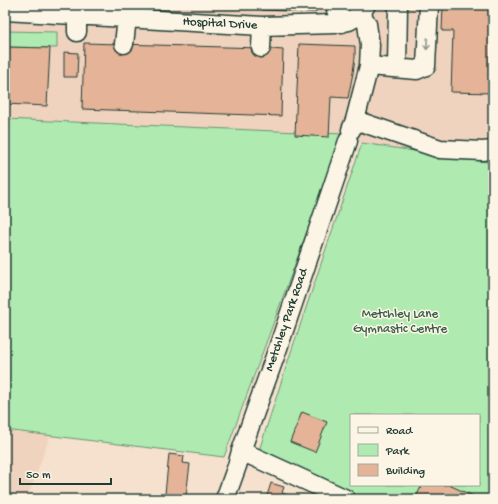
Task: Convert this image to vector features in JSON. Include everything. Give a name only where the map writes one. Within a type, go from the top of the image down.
[{"type":"street","points":[[336,5],[336,10],[342,23]]},
{"type":"street","points":[[397,68],[398,5]]},
{"type":"street","points":[[369,66],[417,70],[426,66],[429,5]]},
{"type":"street","name":"Hospital Drive","points":[[5,11],[77,14],[262,26],[342,23],[349,21],[363,9]]},
{"type":"street","name":"Metchley Park Road","points":[[224,499],[278,348],[351,131],[369,66],[370,45],[363,9]]},
{"type":"street","points":[[76,32],[77,14]]},
{"type":"street","points":[[124,44],[127,18]]},
{"type":"street","points":[[261,48],[262,26]]},
{"type":"street","points":[[351,131],[440,149],[482,151],[493,150]]},
{"type":"street","points":[[241,451],[346,499]]},
{"type":"shaded area","points":[[5,5],[443,5],[442,30],[453,31],[452,91],[493,93],[493,163],[362,143],[343,135],[224,457],[50,436],[32,486],[25,499],[5,499]]},
{"type":"green space","points":[[5,31],[57,32],[57,48],[5,47],[8,39]]},
{"type":"green space","points":[[5,119],[343,134],[224,457],[5,430]]},
{"type":"green space","name":"Metchley Lane Gymnastic Centre","points":[[362,143],[493,163],[493,499],[326,499],[254,466]]},
{"type":"building","points":[[263,5],[316,5],[316,12],[262,10]]},
{"type":"building","points":[[443,5],[493,5],[493,93],[451,92],[453,31],[442,31]]},
{"type":"building","points":[[84,43],[261,48],[283,50],[281,116],[82,109]]},
{"type":"building","points":[[299,44],[355,46],[353,73],[348,98],[331,97],[329,137],[295,135]]},
{"type":"building","points":[[5,47],[50,48],[47,106],[5,104]]},
{"type":"building","points":[[64,52],[78,53],[77,77],[64,77]]},
{"type":"building","points":[[302,412],[327,422],[315,452],[290,442]]},
{"type":"building","points":[[169,454],[184,456],[183,463],[190,464],[186,496],[165,494]]},
{"type":"building","points":[[271,483],[284,487],[282,493],[288,495],[287,499],[266,499]]},
{"type":"building","points":[[422,486],[451,486],[480,499],[415,499]]}]
